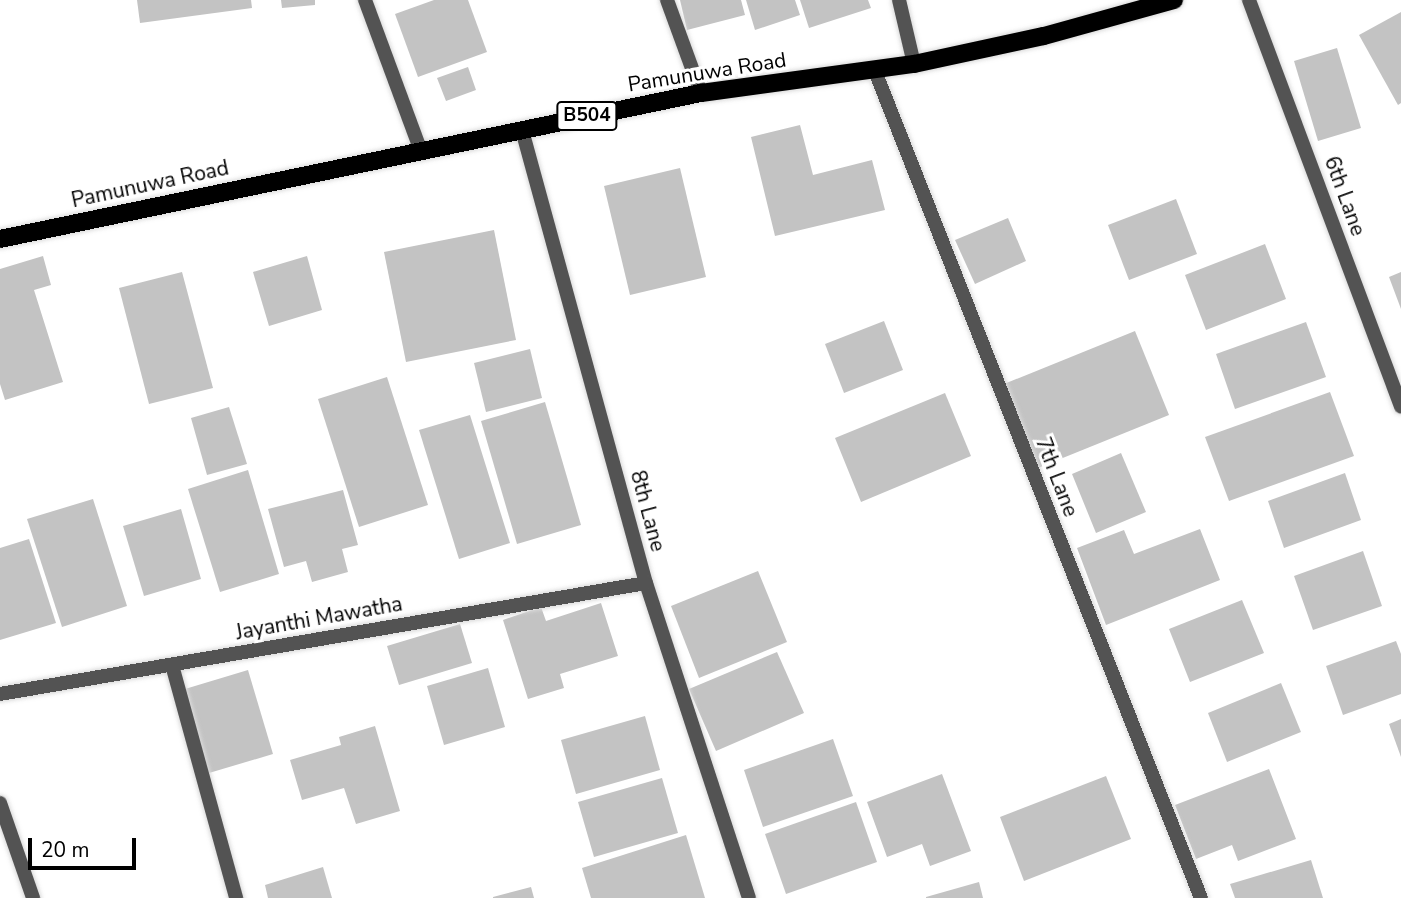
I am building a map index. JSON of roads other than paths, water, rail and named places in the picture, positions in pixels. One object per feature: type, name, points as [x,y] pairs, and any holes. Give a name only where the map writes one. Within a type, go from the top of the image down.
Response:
[{"type":"main road","name":"Pamunuwa Road","points":[[0,239],[421,149],[701,93],[914,64],[1044,36],[1174,0]]},
{"type":"street","points":[[365,0],[421,149]]},
{"type":"street","points":[[667,0],[701,93]]},
{"type":"street","points":[[899,0],[914,64]]},
{"type":"street","name":"6th Lane","points":[[1249,0],[1401,407]]},
{"type":"street","name":"7th Lane","points":[[875,71],[1201,898]]},
{"type":"street","name":"8th Lane","points":[[522,130],[646,583],[750,898]]},
{"type":"street","name":"Jayanthi Mawatha","points":[[0,694],[646,583]]},
{"type":"street","points":[[172,665],[236,898]]},
{"type":"street","points":[[0,803],[33,898]]}]
